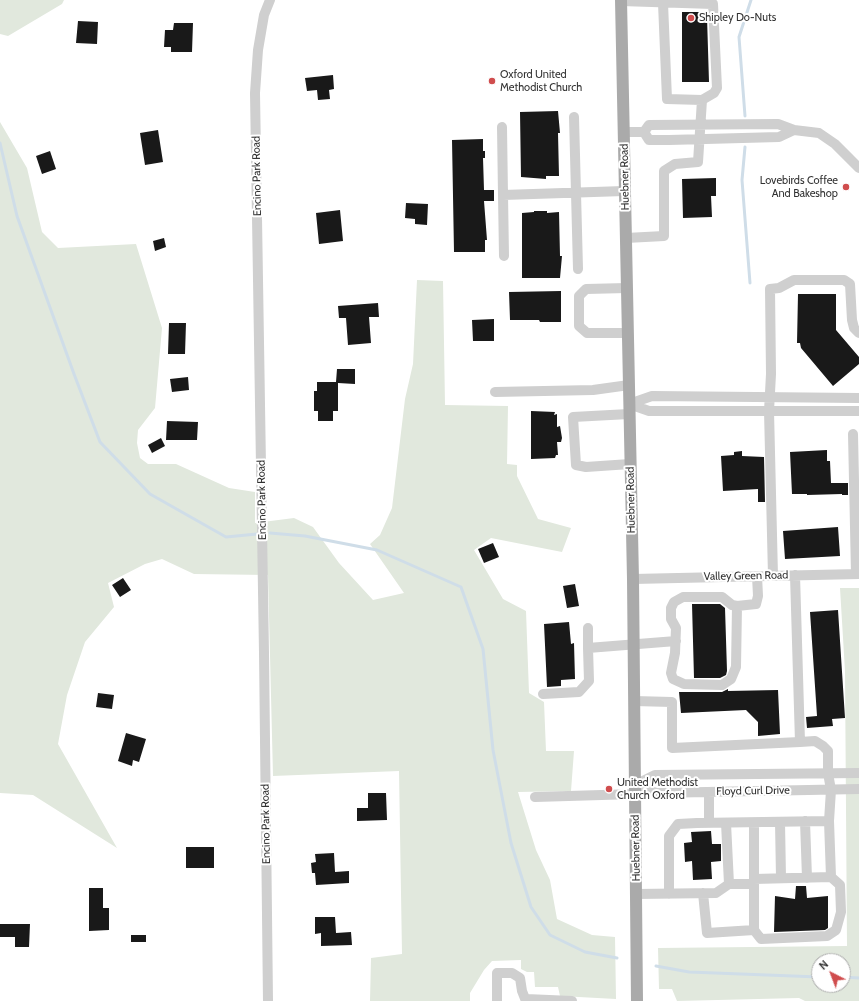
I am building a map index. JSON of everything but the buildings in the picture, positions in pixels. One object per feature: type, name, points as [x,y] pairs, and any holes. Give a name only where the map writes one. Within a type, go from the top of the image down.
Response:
[{"type":"main road","name":"Huebner Road","points":[[621,1],[633,579],[637,1001]]},
{"type":"street","name":"Encino Park Road","points":[[268,1001],[255,92],[258,50],[264,15],[270,0]]},
{"type":"street","points":[[621,1],[713,4],[717,88],[714,93],[702,100],[667,99],[663,3]]},
{"type":"street","points":[[626,238],[664,236],[664,171],[675,164],[698,162],[702,100]]},
{"type":"street","points":[[574,117],[578,269]]},
{"type":"street","points":[[644,132],[650,124],[778,124],[794,130],[819,133],[836,144],[857,163]]},
{"type":"street","points":[[502,127],[504,256]]},
{"type":"street","points":[[644,132],[649,140],[779,137],[794,130]]},
{"type":"street","points":[[624,132],[644,132]]},
{"type":"street","points":[[503,195],[624,191]]},
{"type":"street","points":[[773,576],[769,411],[770,288],[779,288],[794,280],[844,280],[850,284],[852,320],[854,328],[859,333]]},
{"type":"street","points":[[627,288],[586,289],[579,296],[578,326],[587,333],[628,333]]},
{"type":"street","points":[[495,392],[593,390],[629,385]]},
{"type":"street","points":[[629,409],[652,396],[859,398]]},
{"type":"street","points":[[630,464],[576,465],[573,417],[629,409],[649,411],[859,411]]},
{"type":"street","points":[[853,434],[858,574]]},
{"type":"street","name":"Valley Green Road","points":[[633,579],[858,574]]},
{"type":"street","points":[[795,575],[800,742]]},
{"type":"street","points":[[737,606],[736,667],[731,679],[722,685],[684,684],[673,679],[671,673],[675,653],[676,628],[671,619],[671,608],[674,602],[683,597],[722,597],[732,605],[737,606],[756,604],[758,596],[757,576]]},
{"type":"street","points":[[542,694],[579,692],[589,681],[588,628]]},
{"type":"street","points":[[588,648],[676,641]]},
{"type":"street","points":[[634,701],[672,702],[672,748],[815,741],[823,746],[828,751],[828,773],[831,790],[829,821],[831,877]]},
{"type":"street","name":"Floyd Curl Drive","points":[[635,790],[655,775],[859,773]]},
{"type":"street","name":"Floyd Curl Drive","points":[[635,790],[656,793],[859,789]]},
{"type":"street","points":[[535,797],[635,790]]},
{"type":"street","points":[[709,792],[709,823]]},
{"type":"street","points":[[805,821],[807,878]]},
{"type":"street","points":[[669,894],[669,836],[678,824],[829,821]]},
{"type":"street","points":[[636,894],[716,893],[729,884],[754,881],[781,878],[831,877],[840,885],[841,912],[836,930],[827,936],[761,939],[754,930],[754,881],[754,822]]},
{"type":"street","points":[[780,822],[781,878]]},
{"type":"street","points":[[726,823],[729,884]]},
{"type":"street","points":[[703,893],[707,933],[754,930]]},
{"type":"street","points":[[497,1001],[497,973],[512,973],[520,978],[522,991],[526,1000],[572,1001]]},
{"type":"shaded area","points":[[0,0],[64,0],[62,4],[8,36],[0,34]]},
{"type":"shaded area","points":[[0,122],[27,168],[42,232],[58,248],[136,244],[162,328],[155,408],[138,430],[137,443],[140,458],[148,464],[176,464],[229,488],[255,492],[255,523],[294,518],[313,527],[339,563],[373,600],[404,593],[370,544],[380,535],[392,508],[405,399],[413,364],[417,280],[443,281],[445,405],[508,406],[507,464],[517,465],[517,476],[538,519],[571,528],[562,552],[491,538],[474,550],[503,599],[526,611],[529,693],[544,702],[546,751],[574,751],[571,791],[518,792],[536,850],[550,880],[557,919],[592,935],[615,937],[616,999],[560,996],[558,987],[535,987],[534,972],[527,972],[521,969],[521,960],[492,961],[484,970],[470,993],[470,1001],[370,1001],[371,958],[402,954],[399,771],[273,776],[268,575],[194,574],[162,559],[145,564],[108,583],[114,607],[85,642],[67,695],[58,744],[117,848],[33,795],[0,793]]},
{"type":"shaded area","points":[[840,588],[859,588],[859,1001],[805,1001],[799,998],[677,1001],[672,989],[659,989],[658,948],[847,946],[845,671]]},
{"type":"waterway","points":[[745,116],[739,37],[751,0]]},
{"type":"waterway","points":[[0,143],[17,216],[100,442],[150,494],[226,537],[257,534]]},
{"type":"waterway","points":[[745,147],[742,180],[750,283]]},
{"type":"waterway","points":[[270,533],[305,536],[377,550],[461,587],[483,649],[493,750],[511,843],[531,907],[550,935],[585,952],[617,958]]},
{"type":"waterway","points":[[656,966],[689,972],[811,977]]},
{"type":"waterway","points":[[851,978],[859,978]]},
{"type":"place","name":"Shipley Do-Nuts","points":[[691,18]]},
{"type":"place","name":"Oxford United Methodist Church","points":[[492,81]]},
{"type":"place","name":"Lovebirds Coffee And Bakeshop","points":[[846,187]]},
{"type":"place","name":"United Methodist Church Oxford","points":[[609,789]]}]
